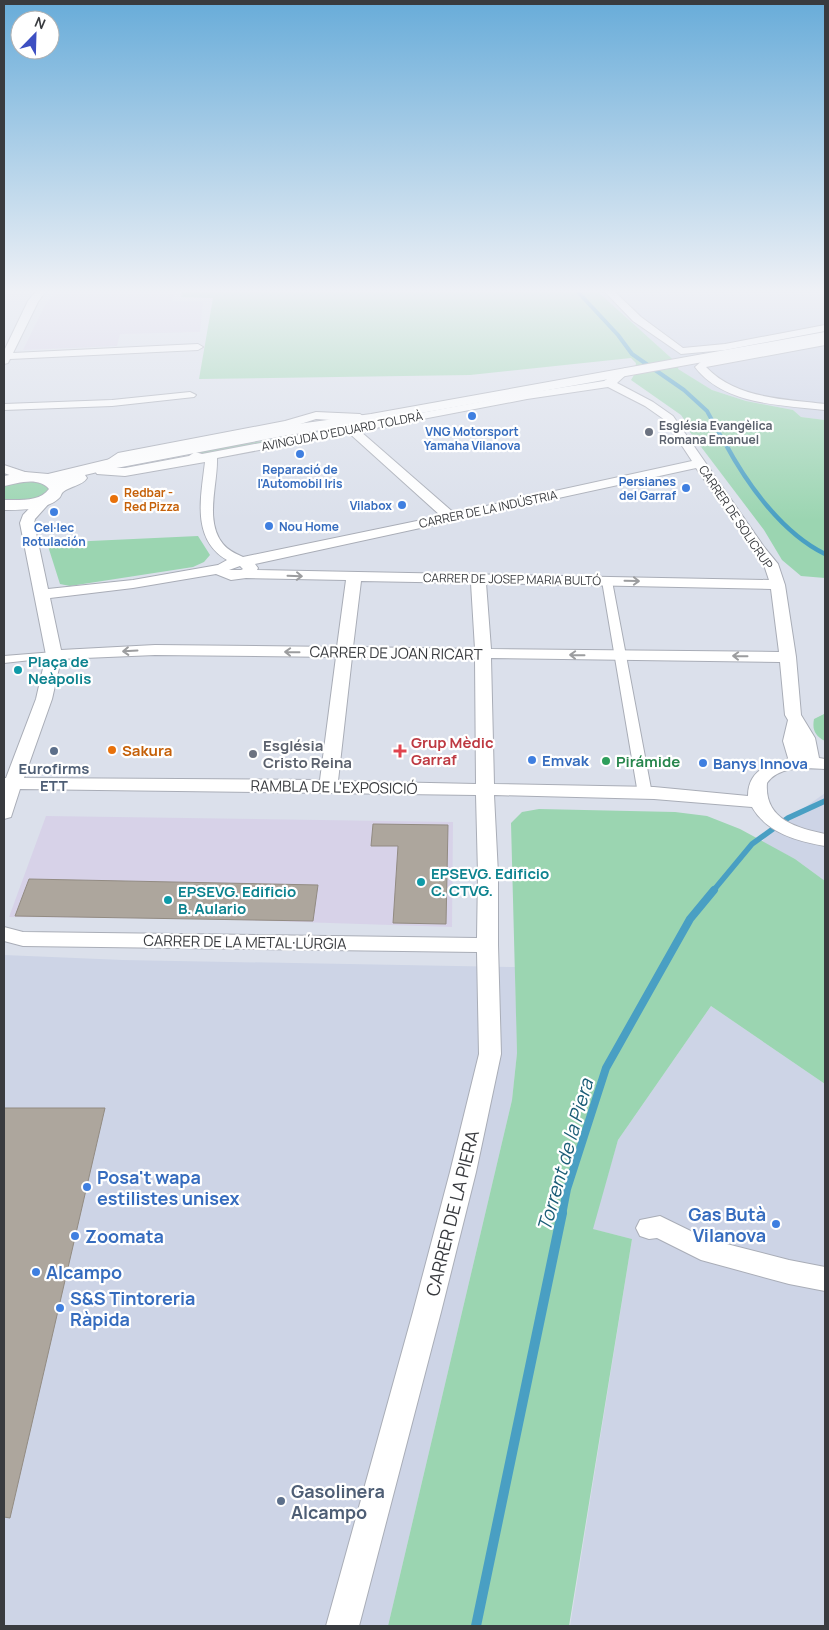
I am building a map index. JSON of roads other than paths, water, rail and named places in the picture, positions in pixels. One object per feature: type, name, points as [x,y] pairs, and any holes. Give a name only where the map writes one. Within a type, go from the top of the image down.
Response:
[{"type":"street","name":"AVINGUDA D'EDUARD TOLDRÀ","points":[[103,468],[125,472],[360,422],[637,368]]},
{"type":"street","points":[[700,368],[704,374],[721,386],[744,394],[825,407]]},
{"type":"street","name":"AVINGUDA D'EDUARD TOLDRÀ","points":[[258,437],[289,436],[360,422],[611,382],[616,376],[625,371]]},
{"type":"street","name":"CARRER DE SOLICRUP","points":[[611,382],[612,385],[649,404],[669,418],[759,550],[771,564],[778,584],[788,657],[795,722],[792,741],[797,758],[810,763]]},
{"type":"street","points":[[4,407],[112,403],[190,395]]},
{"type":"street","name":"AVINGUDA D'EDUARD TOLDRÀ","points":[[103,468],[122,456],[211,437],[288,424],[317,414],[333,420],[360,422]]},
{"type":"street","name":"AVINGUDA D'EDUARD TOLDRÀ","points":[[14,508],[50,489],[103,468],[333,420]]},
{"type":"street","points":[[320,430],[334,426],[333,420]]},
{"type":"street","points":[[360,422],[451,518]]},
{"type":"street","name":"AVINGUDA D'EDUARD TOLDRÀ","points":[[166,454],[202,457]]},
{"type":"street","points":[[202,457],[211,459],[207,523],[209,534],[220,549],[245,567]]},
{"type":"street","name":"CARRER DE LA INDÚSTRIA","points":[[245,567],[277,556],[700,463]]},
{"type":"street","points":[[4,470],[26,477],[50,489]]},
{"type":"street","points":[[4,481],[26,477]]},
{"type":"street","points":[[4,813],[8,783],[44,699],[54,655],[27,523],[14,508]]},
{"type":"street","points":[[220,549],[224,570]]},
{"type":"street","points":[[42,594],[84,591],[245,567]]},
{"type":"street","name":"CARRER DE JOSEP MARIA BULTÓ","points":[[245,567],[354,578],[607,580],[778,584]]},
{"type":"street","points":[[328,786],[354,578]]},
{"type":"street","name":"CARRER DE LA PIERA","points":[[342,1626],[429,1304],[463,1172],[490,1054],[483,653],[478,579]]},
{"type":"street","points":[[607,580],[645,794]]},
{"type":"street","name":"CARRER DE JOAN RICART","points":[[4,660],[54,655],[155,650],[788,657]]},
{"type":"street","points":[[810,763],[780,766],[768,772],[760,778],[759,800],[767,815],[788,829],[818,839]]},
{"type":"street","name":"RAMBLA DE L'EXPOSICIÓ","points":[[8,783],[328,786],[664,794],[759,800]]},
{"type":"street","name":"CARRER DE LA METAL·LÚRGIA","points":[[4,934],[23,939],[487,945]]},
{"type":"street","points":[[649,1228],[660,1227],[701,1249],[789,1272],[825,1279]]},
{"type":"waterway","points":[[652,368],[684,390],[707,411],[725,444]]},
{"type":"waterway","points":[[725,443],[744,475],[767,506],[794,534],[825,554]]},
{"type":"waterway","name":"Torrent de la Piera","points":[[713,891],[752,844],[788,818],[825,801]]},
{"type":"waterway","name":"Torrent de la Piera","points":[[562,1215],[567,1189],[606,1068],[690,919],[714,890]]},
{"type":"waterway","name":"Torrent de la Piera","points":[[476,1626],[562,1213]]},
{"type":"place","name":"VNG Motorsport Yamaha Vilanova","points":[[472,416]]},
{"type":"place","name":"Església Evangèlica Romana Emanuel","points":[[649,432]]},
{"type":"place","name":"Reparació de l'Automobil Iris","points":[[300,454]]},
{"type":"place","name":"Persianes del Garraf","points":[[686,488]]},
{"type":"place","name":"Redbar - Red Pizza","points":[[114,499]]},
{"type":"place","name":"Vilabox","points":[[402,505]]},
{"type":"place","name":"Cel·lec Rotulación","points":[[54,512]]},
{"type":"place","name":"Nou Home","points":[[269,526]]},
{"type":"place","name":"Plaça de Neàpolis","points":[[18,670]]},
{"type":"place","name":"Sakura","points":[[112,750]]},
{"type":"place","name":"Eurofirms ETT","points":[[54,751]]},
{"type":"place","name":"Grup Mèdic Garraf","points":[[400,751]]},
{"type":"place","name":"Església Cristo Reina","points":[[253,754]]},
{"type":"place","name":"Emvak","points":[[532,760]]},
{"type":"place","name":"Pirámide","points":[[606,761]]},
{"type":"place","name":"Banys Innova","points":[[703,763]]},
{"type":"place","name":"EPSEVG. Edificio C. CTVG.","points":[[421,882]]},
{"type":"place","name":"EPSEVG. Edificio B. Aulario","points":[[168,900]]},
{"type":"place","name":"Posa't wapa estilistes unisex","points":[[87,1187]]},
{"type":"place","name":"Gas Butà Vilanova","points":[[776,1224]]},
{"type":"place","name":"Zoomata","points":[[75,1236]]},
{"type":"place","name":"Alcampo","points":[[36,1272]]},
{"type":"place","name":"S&S Tintoreria Ràpida","points":[[60,1308]]},
{"type":"place","name":"Gasolinera Alcampo","points":[[281,1501]]}]
